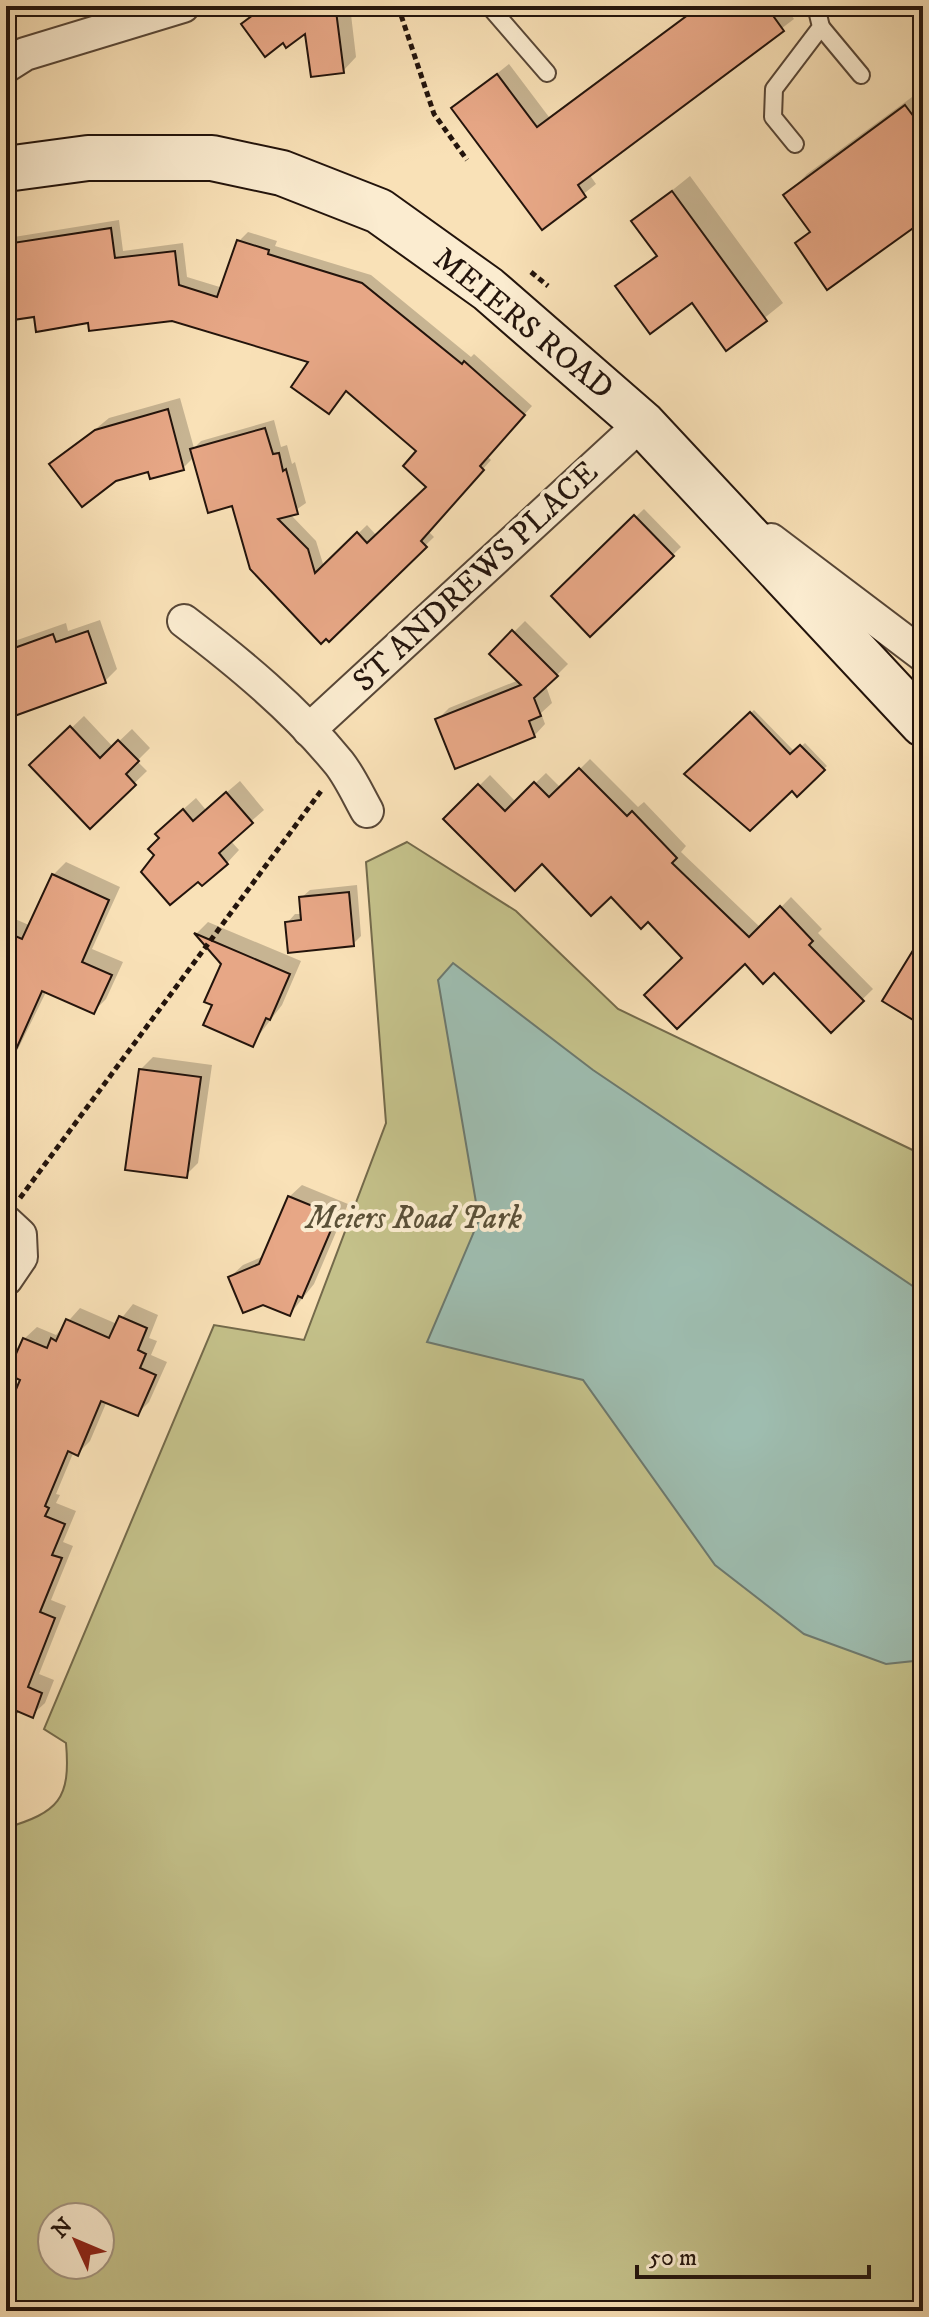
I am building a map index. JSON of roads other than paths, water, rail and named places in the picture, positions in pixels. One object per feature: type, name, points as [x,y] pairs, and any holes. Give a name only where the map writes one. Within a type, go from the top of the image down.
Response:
[{"type":"street","points":[[6,66],[25,54],[108,18],[183,6]]},
{"type":"street","name":"MEIERS ROAD","points":[[6,169],[88,158],[212,158],[282,173],[379,211],[488,289],[642,423],[923,724]]},
{"type":"street","name":"ST ANDREWS PLACE","points":[[309,730],[642,423]]},
{"type":"street","points":[[705,489],[923,655]]},
{"type":"street","points":[[184,621],[229,655],[309,730],[340,765],[367,811]]},
{"type":"street","points":[[6,1279],[21,1257],[20,1235],[10,1215]]},
{"type":"lane","points":[[489,6],[547,73]]},
{"type":"lane","points":[[816,6],[821,27],[861,75]]},
{"type":"lane","points":[[795,144],[773,117],[774,89],[821,27]]},
{"type":"park label","name":"Meiers Road Park","points":[[414,1219]]}]
